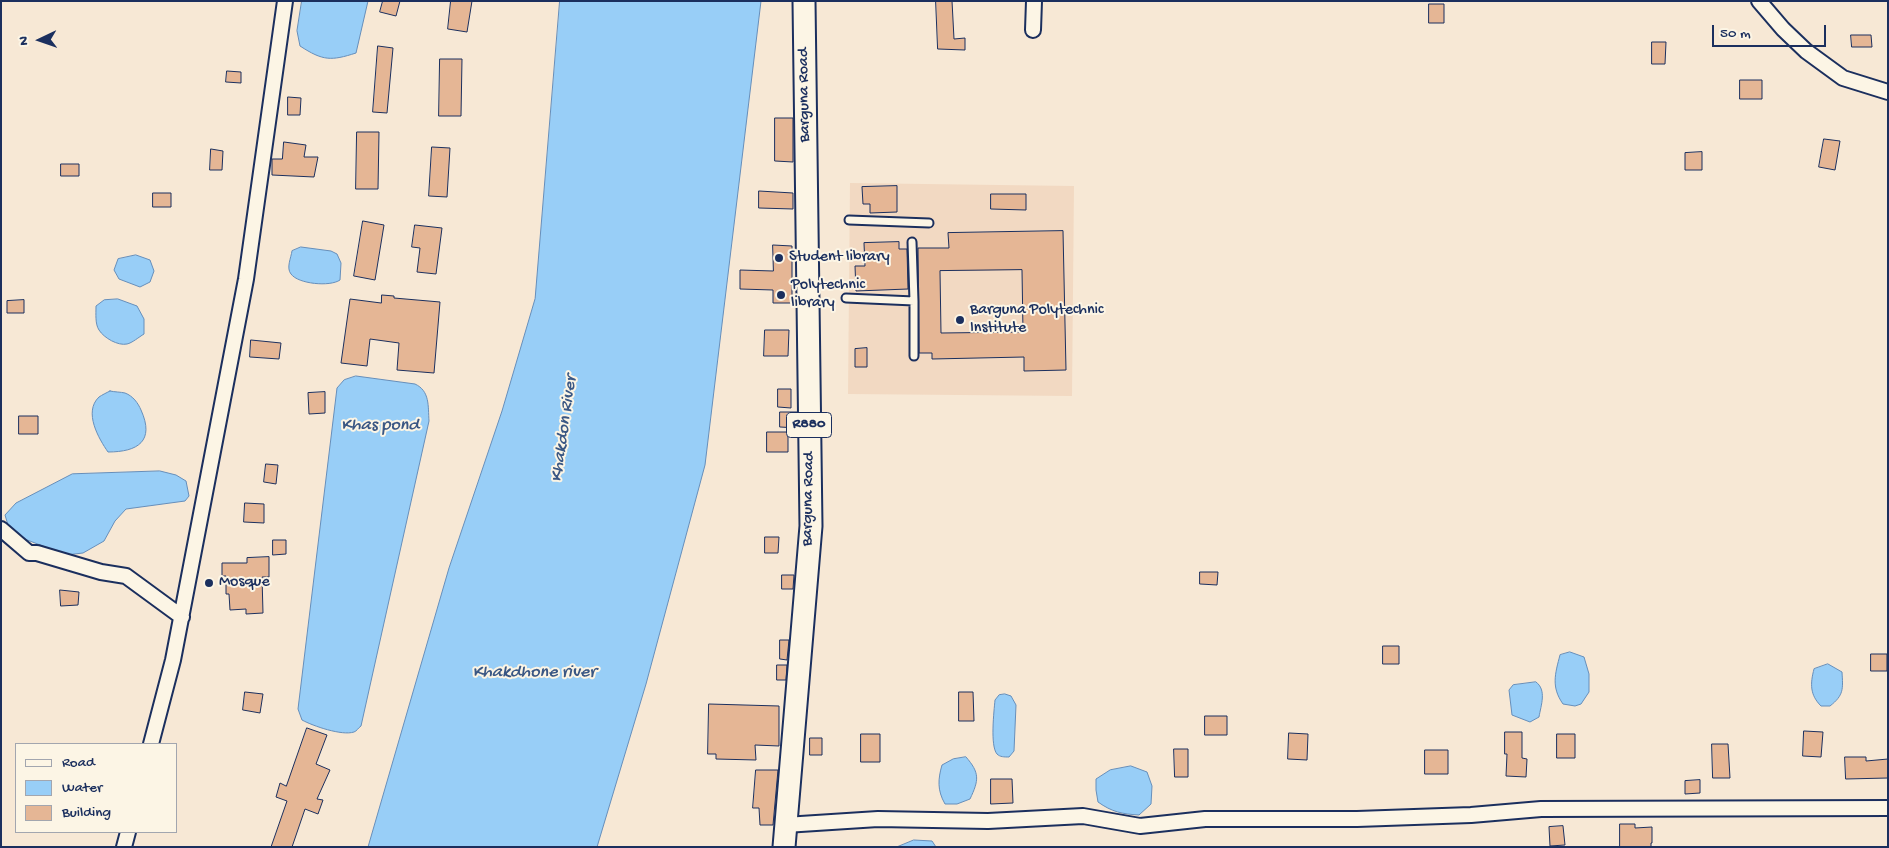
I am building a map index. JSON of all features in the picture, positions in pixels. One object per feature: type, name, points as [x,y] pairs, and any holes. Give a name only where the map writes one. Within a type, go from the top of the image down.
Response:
[{"type":"main road","name":"Barguna Road","points":[[784,847],[811,526],[804,1]]},
{"type":"street","points":[[151,743],[182,617],[246,279],[286,1]]},
{"type":"street","points":[[1033,30],[1034,1]]},
{"type":"street","points":[[1760,1],[1783,29],[1806,51],[1843,78],[1888,92]]},
{"type":"street","points":[[1,530],[29,553],[37,553],[101,572],[126,576],[182,617]]},
{"type":"street","points":[[785,825],[878,819],[988,821],[1083,816],[1140,826],[1205,819],[1357,819],[1471,815],[1541,809],[1888,808]]},
{"type":"street","points":[[124,847],[128,833]]},
{"type":"lane","points":[[849,220],[930,223]]},
{"type":"lane","points":[[912,242],[914,356]]},
{"type":"lane","points":[[846,298],[914,301]]},
{"type":"shaded area","name":"Barguna Polytechnic Institute","points":[[850,183],[1074,186],[1072,396],[848,394]]},
{"type":"water","points":[[302,1],[368,1],[356,53],[327,58],[315,55],[300,46],[297,31]]},
{"type":"water","name":"Khakdhone river","points":[[560,1],[761,1],[705,465],[646,684],[597,847],[368,847],[449,568],[502,411],[535,299]]},
{"type":"water","points":[[301,247],[331,251],[337,254],[341,263],[340,280],[322,284],[300,280],[291,274],[289,263],[292,251]]},
{"type":"water","points":[[136,255],[150,260],[154,271],[150,282],[140,287],[119,279],[114,270],[118,259]]},
{"type":"water","points":[[118,299],[137,306],[144,319],[144,334],[127,344],[116,343],[108,338],[101,333],[97,325],[96,306],[104,300]]},
{"type":"water","name":"Khas pond","points":[[356,376],[415,384],[420,387],[426,395],[429,421],[361,726],[355,732],[342,733],[302,720],[298,709],[337,388],[344,380]]},
{"type":"water","points":[[110,391],[125,393],[133,398],[140,407],[145,421],[145,437],[141,443],[128,450],[108,452],[94,425],[92,410],[94,403],[99,397]]},
{"type":"water","points":[[160,471],[176,475],[186,481],[189,496],[185,501],[126,509],[115,521],[104,541],[83,553],[66,555],[17,536],[8,525],[5,515],[16,503],[72,474]]},
{"type":"water","points":[[1570,652],[1584,657],[1589,674],[1589,692],[1581,704],[1575,706],[1563,704],[1555,686],[1560,655]]},
{"type":"water","points":[[1828,664],[1842,672],[1842,691],[1830,706],[1821,706],[1813,693],[1813,674],[1814,669]]},
{"type":"water","points":[[1536,682],[1542,693],[1539,717],[1530,722],[1512,715],[1509,690],[1513,685]]},
{"type":"water","points":[[999,695],[1011,696],[1016,705],[1014,751],[1009,757],[997,754],[993,736],[995,700]]},
{"type":"water","points":[[966,757],[974,768],[977,777],[970,799],[957,804],[945,804],[939,784],[942,765],[953,759]]},
{"type":"water","points":[[1131,766],[1147,772],[1152,786],[1151,804],[1139,815],[1117,812],[1108,808],[1098,802],[1096,790],[1096,779],[1110,770]]},
{"type":"water","points":[[914,840],[932,841],[936,847],[897,847]]},
{"type":"building","points":[[383,1],[400,1],[396,16],[380,12]]},
{"type":"building","points":[[451,1],[472,1],[467,32],[448,29]]},
{"type":"building","points":[[936,1],[952,1],[954,39],[965,38],[965,50],[938,49]]},
{"type":"building","points":[[1429,4],[1444,4],[1444,23],[1429,23]]},
{"type":"building","points":[[1851,35],[1871,35],[1872,47],[1852,47]]},
{"type":"building","points":[[1652,42],[1666,42],[1665,64],[1652,64]]},
{"type":"building","points":[[378,46],[393,48],[387,113],[373,112]]},
{"type":"building","points":[[440,59],[462,59],[461,116],[439,116]]},
{"type":"building","points":[[227,71],[241,72],[241,83],[226,82]]},
{"type":"building","points":[[1740,80],[1762,80],[1762,99],[1740,99]]},
{"type":"building","points":[[288,97],[301,98],[300,115],[288,115]]},
{"type":"building","points":[[775,118],[793,118],[793,162],[775,161]]},
{"type":"building","points":[[357,132],[379,132],[378,189],[356,189]]},
{"type":"building","points":[[1824,139],[1840,141],[1835,170],[1819,167]]},
{"type":"building","points":[[284,142],[306,145],[304,157],[318,157],[314,177],[272,175],[272,159],[282,159]]},
{"type":"building","points":[[432,147],[450,148],[447,197],[429,196]]},
{"type":"building","points":[[211,149],[223,151],[222,170],[210,170]]},
{"type":"building","points":[[1702,152],[1702,170],[1685,170],[1685,153]]},
{"type":"building","points":[[61,164],[79,164],[79,176],[61,176]]},
{"type":"building","points":[[897,186],[897,212],[870,213],[870,204],[863,204],[862,187]]},
{"type":"building","points":[[759,191],[793,193],[793,209],[759,208]]},
{"type":"building","points":[[153,193],[171,193],[171,207],[153,207]]},
{"type":"building","points":[[991,194],[1026,194],[1026,210],[991,209]]},
{"type":"building","points":[[363,221],[384,225],[375,280],[354,276]]},
{"type":"building","points":[[415,225],[442,228],[436,274],[417,272],[420,248],[412,247]]},
{"type":"building","points":[[1063,231],[1066,370],[1024,371],[1024,357],[932,359],[932,353],[919,353],[918,248],[949,248],[948,233]],"holes":[[[1022,270],[1023,332],[941,333],[940,271]]]},
{"type":"building","points":[[899,242],[899,249],[907,249],[908,289],[856,291],[855,266],[865,266],[864,243]]},
{"type":"building","points":[[773,245],[792,246],[792,303],[773,303],[773,290],[740,289],[740,270],[773,271]]},
{"type":"building","points":[[382,295],[394,296],[394,298],[440,302],[434,373],[397,370],[399,343],[370,339],[367,366],[341,363],[350,299],[381,303]]},
{"type":"building","points":[[24,300],[24,313],[7,313],[7,301]]},
{"type":"building","points":[[765,330],[789,330],[788,356],[764,356]]},
{"type":"building","points":[[251,340],[281,343],[279,359],[250,357]]},
{"type":"building","points":[[867,348],[867,367],[855,367],[855,349]]},
{"type":"building","points":[[778,389],[791,389],[791,408],[778,407]]},
{"type":"building","points":[[325,392],[325,413],[309,414],[308,393]]},
{"type":"building","points":[[780,412],[797,412],[797,428],[780,427]]},
{"type":"building","points":[[19,416],[38,416],[38,434],[19,434]]},
{"type":"building","points":[[767,432],[788,432],[788,452],[767,452]]},
{"type":"building","points":[[266,464],[278,465],[276,484],[264,482]]},
{"type":"building","points":[[245,503],[264,504],[264,523],[244,522]]},
{"type":"building","points":[[765,537],[779,537],[778,553],[765,553]]},
{"type":"building","points":[[273,540],[286,540],[286,554],[273,555]]},
{"type":"building","points":[[269,557],[269,577],[262,577],[263,613],[246,614],[246,609],[230,610],[229,594],[226,594],[226,576],[222,576],[222,563],[247,563],[247,558]]},
{"type":"building","points":[[1200,572],[1218,572],[1217,585],[1200,584]]},
{"type":"building","points":[[782,575],[794,575],[793,589],[782,589]]},
{"type":"building","points":[[60,590],[79,592],[78,605],[61,606]]},
{"type":"building","points":[[780,640],[789,640],[787,660],[780,659]]},
{"type":"building","points":[[1383,646],[1399,646],[1399,664],[1383,664]]},
{"type":"building","points":[[1871,654],[1887,654],[1887,671],[1871,671]]},
{"type":"building","points":[[777,665],[787,665],[786,680],[777,680]]},
{"type":"building","points":[[245,692],[263,694],[260,713],[243,710]]},
{"type":"building","points":[[959,692],[973,692],[974,721],[959,721]]},
{"type":"building","points":[[709,704],[779,706],[779,746],[755,745],[756,760],[716,759],[716,754],[708,754]]},
{"type":"building","points":[[1205,716],[1227,716],[1227,735],[1205,735]]},
{"type":"building","points":[[307,728],[327,735],[316,764],[330,770],[317,799],[323,800],[318,814],[305,809],[292,847],[271,847],[287,801],[276,797],[280,783],[286,786]]},
{"type":"building","points":[[1804,731],[1823,732],[1821,757],[1803,756]]},
{"type":"building","points":[[1505,732],[1522,732],[1522,758],[1527,759],[1526,777],[1506,776]]},
{"type":"building","points":[[1289,733],[1308,734],[1307,760],[1288,759]]},
{"type":"building","points":[[861,734],[880,734],[880,762],[861,762]]},
{"type":"building","points":[[1557,734],[1575,734],[1575,758],[1557,758]]},
{"type":"building","points":[[810,738],[822,738],[822,755],[810,755]]},
{"type":"building","points":[[1712,744],[1728,744],[1730,778],[1713,778]]},
{"type":"building","points":[[1174,749],[1188,749],[1188,777],[1175,777]]},
{"type":"building","points":[[1425,750],[1448,750],[1448,774],[1425,774]]},
{"type":"building","points":[[1845,757],[1866,757],[1866,761],[1888,759],[1888,778],[1846,779]]},
{"type":"building","points":[[756,770],[778,770],[773,825],[760,825],[759,808],[753,808]]},
{"type":"building","points":[[991,779],[1012,779],[1013,803],[991,804]]},
{"type":"building","points":[[1700,780],[1700,793],[1685,794],[1685,781]]},
{"type":"building","points":[[1620,824],[1635,824],[1635,828],[1652,827],[1651,847],[1620,847]]},
{"type":"building","points":[[1563,826],[1565,845],[1550,846],[1549,827]]},
{"type":"place","name":"Student library","points":[[779,258]]},
{"type":"place","name":"Polytechnic library","points":[[781,295]]},
{"type":"place","name":"Barguna Polytechnic Institute","points":[[960,320]]},
{"type":"place","name":"Mosque","points":[[209,583]]},
{"type":"water label","name":"Khakdon River","points":[[565,429]]}]
